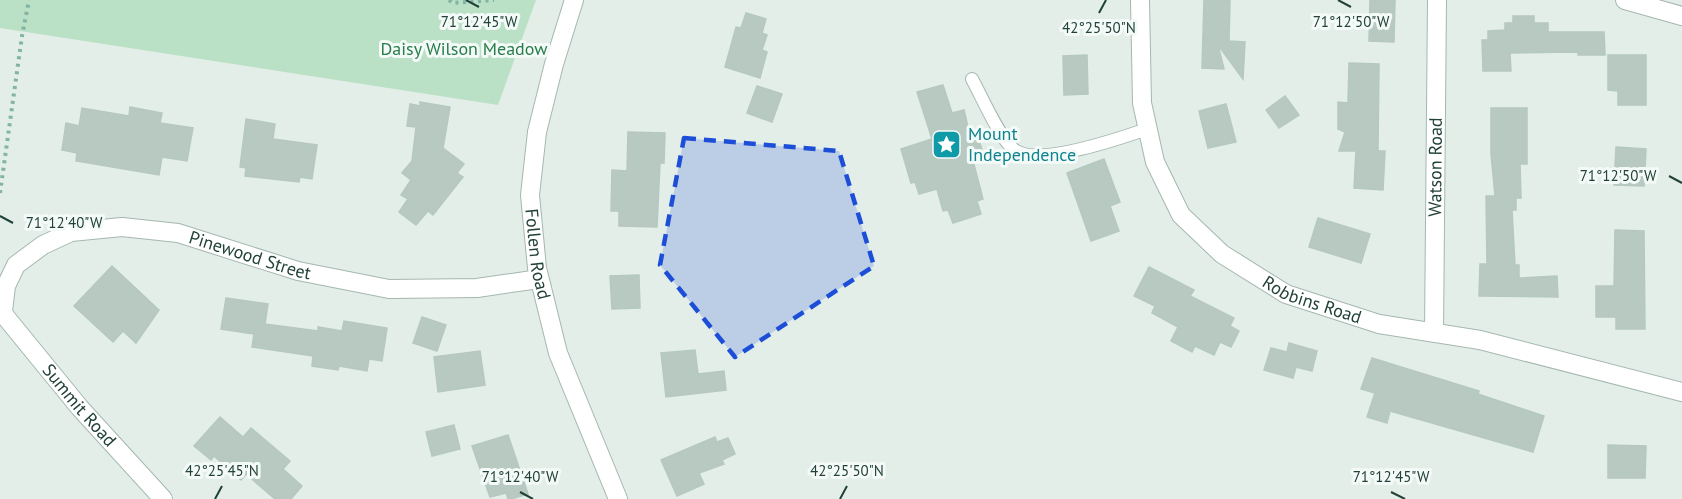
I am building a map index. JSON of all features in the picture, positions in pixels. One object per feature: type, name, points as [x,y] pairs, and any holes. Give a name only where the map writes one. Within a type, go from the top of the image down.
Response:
[{"type":"street","name":"Follen Road","points":[[574,0],[554,64],[537,132],[530,195],[539,279],[558,353],[618,499]]},
{"type":"street","name":"Robbins Road","points":[[1140,0],[1142,103],[1155,162],[1181,214],[1222,254],[1286,294],[1379,324],[1480,340],[1682,392]]},
{"type":"street","name":"Watson Road","points":[[1434,333],[1437,0]]},
{"type":"street","points":[[1625,0],[1682,16]]},
{"type":"street","name":"Pinewood Street","points":[[1,311],[6,286],[16,265],[43,245],[71,232],[122,227],[178,233],[298,271],[388,289],[477,288],[539,279]]},
{"type":"street","name":"Summit Road","points":[[1,311],[80,408],[164,499]]},
{"type":"lane","points":[[972,79],[1005,139],[1015,150],[1025,154],[1075,150],[1147,129]]},
{"type":"path","points":[[0,193],[29,0]]},
{"type":"path","points":[[449,0],[453,3],[494,0]]},
{"type":"highlighted area","points":[[684,138],[839,151],[874,266],[735,357],[660,265]]},
{"type":"green space","name":"Daisy Wilson Meadow","points":[[0,0],[536,0],[498,105],[0,28]]},
{"type":"building","points":[[1204,0],[1230,0],[1229,41],[1245,42],[1243,79],[1218,45],[1224,69],[1202,68]]},
{"type":"building","points":[[1370,0],[1395,0],[1394,42],[1369,41]]},
{"type":"building","points":[[746,13],[766,19],[762,33],[767,35],[762,50],[767,52],[760,78],[725,67],[736,27],[741,28]]},
{"type":"building","points":[[1513,16],[1534,16],[1534,23],[1548,23],[1548,32],[1604,32],[1605,55],[1578,55],[1578,52],[1510,53],[1511,71],[1483,71],[1482,40],[1488,40],[1488,31],[1505,30],[1505,23],[1513,23]]},
{"type":"building","points":[[1087,55],[1088,94],[1064,95],[1063,56]]},
{"type":"building","points":[[1608,55],[1646,55],[1646,105],[1618,105],[1618,91],[1608,90]]},
{"type":"building","points":[[1349,63],[1379,64],[1378,151],[1385,151],[1383,190],[1354,188],[1356,151],[1339,151],[1345,132],[1338,129],[1338,102],[1348,103]]},
{"type":"building","points":[[943,85],[952,113],[964,110],[969,131],[976,130],[982,150],[971,153],[983,199],[977,201],[981,214],[953,223],[948,210],[943,211],[937,189],[919,194],[915,182],[911,183],[901,149],[932,139],[917,92]]},
{"type":"building","points":[[757,86],[782,94],[772,122],[747,113]]},
{"type":"building","points":[[1285,96],[1299,115],[1279,128],[1266,110]]},
{"type":"building","points":[[420,102],[450,107],[443,148],[464,164],[457,173],[463,177],[433,215],[428,211],[416,225],[399,212],[408,199],[401,195],[411,180],[402,173],[412,161],[416,127],[407,126],[410,104],[420,106]]},
{"type":"building","points":[[1226,104],[1236,142],[1208,148],[1199,111]]},
{"type":"building","points":[[130,107],[162,113],[160,123],[193,128],[187,161],[162,157],[159,175],[76,161],[77,153],[62,150],[66,123],[79,126],[82,108],[129,116]]},
{"type":"building","points":[[1491,108],[1527,108],[1527,164],[1520,164],[1521,198],[1516,198],[1516,210],[1512,210],[1515,265],[1519,265],[1519,278],[1557,276],[1558,297],[1479,296],[1480,264],[1487,264],[1486,196],[1495,196],[1491,154]]},
{"type":"building","points":[[246,119],[275,124],[273,139],[317,145],[312,179],[300,177],[299,182],[245,176],[246,168],[240,167]]},
{"type":"building","points":[[628,132],[665,133],[664,163],[660,163],[657,227],[619,226],[619,211],[611,211],[612,170],[627,171]]},
{"type":"building","points":[[1616,147],[1646,149],[1644,186],[1614,185]]},
{"type":"building","points":[[1104,159],[1120,202],[1110,206],[1119,231],[1091,241],[1067,173]]},
{"type":"building","points":[[1318,218],[1370,234],[1361,263],[1309,247]]},
{"type":"building","points":[[1615,230],[1644,231],[1645,329],[1616,329],[1616,317],[1596,317],[1596,286],[1614,286]]},
{"type":"building","points":[[112,266],[159,310],[136,343],[123,331],[113,342],[74,306]]},
{"type":"building","points":[[1149,267],[1194,290],[1190,296],[1234,318],[1230,326],[1239,331],[1231,347],[1220,342],[1214,355],[1195,346],[1192,352],[1171,341],[1178,327],[1152,313],[1155,306],[1134,296]]},
{"type":"building","points":[[639,275],[640,308],[612,309],[610,276]]},
{"type":"building","points":[[226,298],[268,304],[265,324],[318,331],[318,327],[342,331],[344,321],[387,328],[382,361],[369,359],[367,371],[339,366],[338,370],[312,366],[313,356],[252,347],[254,334],[221,329]]},
{"type":"building","points":[[422,317],[446,325],[437,351],[413,343]]},
{"type":"building","points":[[1289,343],[1317,351],[1312,371],[1296,367],[1293,378],[1264,370],[1271,348],[1287,352]]},
{"type":"building","points":[[695,350],[698,374],[724,371],[726,390],[666,397],[661,353]]},
{"type":"building","points":[[480,351],[485,385],[438,392],[434,357]]},
{"type":"building","points":[[1372,358],[1479,391],[1478,394],[1544,416],[1533,452],[1390,411],[1387,423],[1367,417],[1375,393],[1361,389]]},
{"type":"building","points":[[220,417],[243,437],[251,428],[290,461],[283,469],[302,486],[291,499],[275,499],[246,474],[241,480],[214,456],[211,460],[194,446]]},
{"type":"building","points":[[454,425],[460,449],[432,456],[426,432]]},
{"type":"building","points":[[508,435],[528,494],[511,499],[508,499],[506,493],[490,497],[472,446]]},
{"type":"building","points":[[715,437],[717,442],[728,438],[735,454],[722,460],[724,464],[699,473],[704,484],[677,496],[661,460]]},
{"type":"building","points":[[1608,445],[1646,446],[1645,478],[1608,478]]},
{"type":"place","name":"Mount Independence","points":[[947,144]]}]
